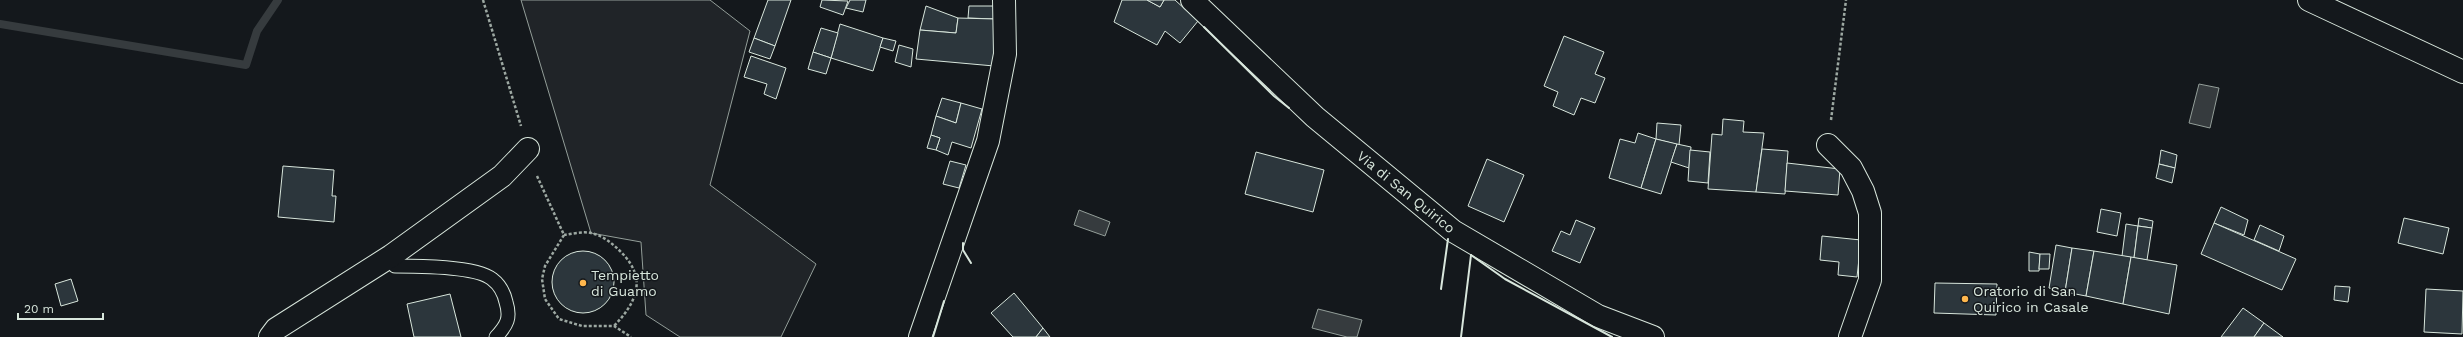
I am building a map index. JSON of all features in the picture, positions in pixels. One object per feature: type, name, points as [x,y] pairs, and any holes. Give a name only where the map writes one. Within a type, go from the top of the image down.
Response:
[{"type":"street","points":[[920,337],[988,141],[1005,54],[1004,0]]},
{"type":"street","name":"Via di San Quirico","points":[[1192,0],[1314,117],[1453,231],[1598,316],[1653,337]]},
{"type":"street","points":[[2309,0],[2463,72]]},
{"type":"street","points":[[1828,145],[1851,168],[1863,191],[1870,213],[1870,280],[1850,337]]},
{"type":"street","points":[[270,337],[276,329],[391,256],[502,176],[528,149]]},
{"type":"lane","points":[[391,256],[395,266],[465,270],[492,278],[503,291],[510,314],[507,325],[496,337]]},
{"type":"path","points":[[483,0],[534,171],[564,235]]},
{"type":"path","points":[[1828,145],[1846,0]]},
{"type":"path","points":[[564,235],[591,233],[611,242],[633,264],[638,286],[630,306],[614,326]]},
{"type":"path","points":[[564,235],[545,266],[542,280],[545,299],[559,319],[582,326],[614,326],[632,337]]},
{"type":"shaded area","points":[[521,0],[710,0],[750,31],[710,185],[816,264],[781,337],[680,337],[646,315],[641,242],[591,233]]},
{"type":"shaded area","points":[[2199,84],[2219,88],[2210,128],[2189,123]]},
{"type":"shaded area","points":[[1079,210],[1110,222],[1105,236],[1074,225]]},
{"type":"shaded area","points":[[1318,309],[1362,320],[1357,337],[1347,337],[1312,328]]},
{"type":"building","points":[[768,0],[791,0],[775,46],[754,38]]},
{"type":"building","points":[[822,0],[848,1],[843,15],[820,7]]},
{"type":"building","points":[[850,0],[866,0],[863,12],[846,8]]},
{"type":"building","points":[[1122,0],[1147,0],[1160,7],[1164,0],[1175,0],[1198,21],[1180,43],[1165,31],[1157,45],[1114,22]]},
{"type":"building","points":[[1147,0],[1164,0],[1160,7]]},
{"type":"building","points":[[926,6],[958,18],[956,33],[920,30]]},
{"type":"building","points":[[969,6],[995,6],[995,19],[968,18]]},
{"type":"building","points":[[958,18],[995,19],[994,66],[916,59],[920,30],[956,33]]},
{"type":"building","points":[[840,24],[883,38],[873,71],[831,58]]},
{"type":"building","points":[[821,28],[838,33],[831,58],[813,52]]},
{"type":"building","points":[[1564,36],[1604,52],[1595,74],[1605,78],[1595,103],[1581,98],[1574,115],[1553,106],[1558,92],[1544,86]]},
{"type":"building","points":[[754,38],[775,46],[770,59],[749,52]]},
{"type":"building","points":[[883,38],[896,41],[893,51],[880,47]]},
{"type":"building","points":[[899,45],[913,49],[911,67],[895,62]]},
{"type":"building","points":[[813,52],[831,58],[826,74],[808,69]]},
{"type":"building","points":[[751,56],[786,68],[776,99],[764,94],[767,84],[744,77]]},
{"type":"building","points":[[942,98],[961,103],[956,123],[936,116]]},
{"type":"building","points":[[961,103],[982,109],[971,148],[952,142],[948,155],[936,150],[940,138],[931,135],[936,116],[956,123]]},
{"type":"building","points":[[1723,119],[1744,121],[1743,132],[1764,133],[1756,192],[1708,189],[1712,134],[1722,135]]},
{"type":"building","points":[[1657,123],[1681,125],[1679,145],[1656,139]]},
{"type":"building","points":[[1638,133],[1656,139],[1641,188],[1609,178],[1620,139],[1635,143]]},
{"type":"building","points":[[931,135],[940,138],[936,150],[927,148]]},
{"type":"building","points":[[1656,139],[1677,144],[1661,194],[1641,188]]},
{"type":"building","points":[[1677,144],[1691,147],[1689,168],[1671,162]]},
{"type":"building","points":[[1762,149],[1788,151],[1785,194],[1756,192]]},
{"type":"building","points":[[1690,150],[1710,152],[1708,183],[1688,181]]},
{"type":"building","points":[[2161,150],[2177,155],[2175,168],[2159,164]]},
{"type":"building","points":[[1256,152],[1324,170],[1313,212],[1245,194]]},
{"type":"building","points":[[1487,159],[1524,175],[1504,222],[1468,206]]},
{"type":"building","points":[[950,161],[966,165],[959,188],[943,184]]},
{"type":"building","points":[[1787,163],[1840,169],[1838,195],[1785,191]]},
{"type":"building","points":[[2159,164],[2175,168],[2172,183],[2156,178]]},
{"type":"building","points":[[283,166],[334,170],[332,196],[336,196],[334,222],[278,217]]},
{"type":"building","points":[[2221,207],[2248,220],[2244,235],[2214,223]]},
{"type":"building","points":[[2101,209],[2121,213],[2117,236],[2097,232]]},
{"type":"building","points":[[2139,218],[2153,221],[2152,228],[2138,226]]},
{"type":"building","points":[[2404,218],[2449,228],[2443,254],[2398,243]]},
{"type":"building","points":[[1576,220],[1595,228],[1580,263],[1552,251],[1561,231],[1570,235]]},
{"type":"building","points":[[2214,223],[2296,259],[2282,290],[2201,254]]},
{"type":"building","points":[[2126,224],[2138,226],[2134,258],[2122,256]]},
{"type":"building","points":[[2260,225],[2284,236],[2279,251],[2254,240]]},
{"type":"building","points":[[2138,226],[2152,228],[2147,260],[2134,258]]},
{"type":"building","points":[[1822,236],[1861,240],[1857,277],[1838,275],[1839,262],[1820,260]]},
{"type":"building","points":[[2056,245],[2072,248],[2065,292],[2049,288]]},
{"type":"building","points":[[2072,248],[2094,251],[2086,296],[2065,292]]},
{"type":"building","name":"Tempietto di Guamo","points":[[577,251],[589,251],[605,260],[612,270],[614,282],[612,294],[605,304],[589,313],[577,313],[566,308],[557,299],[552,288],[552,276],[557,265],[566,256]]},
{"type":"building","points":[[2094,251],[2131,257],[2123,304],[2086,296]]},
{"type":"building","points":[[2029,252],[2040,254],[2039,271],[2029,271]]},
{"type":"building","points":[[2040,254],[2050,254],[2049,269],[2039,269]]},
{"type":"building","points":[[2131,257],[2177,265],[2169,314],[2123,304]]},
{"type":"building","points":[[71,279],[78,301],[61,306],[55,284]]},
{"type":"building","name":"Oratorio di San Quirico in Casale","points":[[1935,283],[1997,284],[1996,315],[1934,313]]},
{"type":"building","points":[[2335,286],[2350,287],[2348,302],[2334,300]]},
{"type":"building","points":[[2426,289],[2463,291],[2462,334],[2424,332]]},
{"type":"building","points":[[1014,293],[1043,328],[1036,337],[1013,337],[991,313]]},
{"type":"building","points":[[450,294],[461,337],[414,337],[407,304]]},
{"type":"building","points":[[2243,308],[2264,323],[2254,337],[2221,337]]},
{"type":"building","points":[[2264,323],[2283,337],[2254,337]]},
{"type":"building","points":[[1043,328],[1050,337],[1036,337]]},
{"type":"waterway","points":[[0,24],[246,65],[257,31],[278,0]]},
{"type":"wall","points":[[1204,27],[1274,96],[1289,108]]},
{"type":"wall","points":[[1441,289],[1448,239]]},
{"type":"wall","points":[[963,243],[963,250],[971,263]]},
{"type":"wall","points":[[1471,255],[1505,279],[1612,337]]},
{"type":"wall","points":[[1461,337],[1471,255]]},
{"type":"wall","points":[[933,337],[944,301]]},
{"type":"place","name":"Tempietto di Guamo","points":[[583,283]]},
{"type":"place","name":"Oratorio di San Quirico in Casale","points":[[1965,299]]}]
